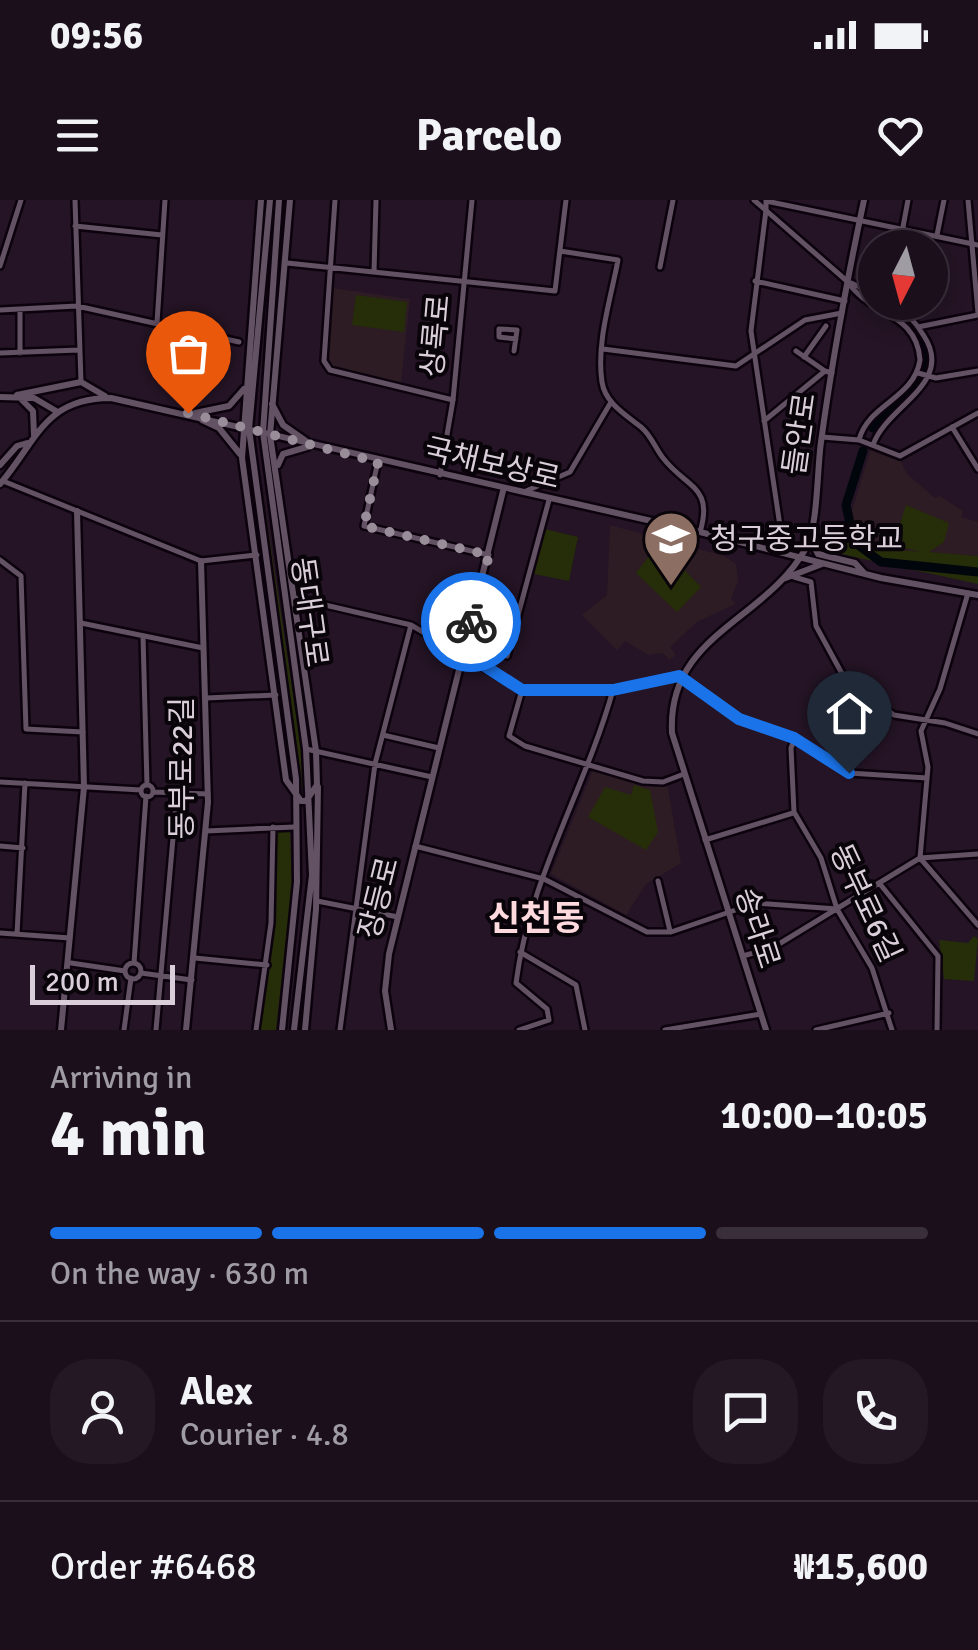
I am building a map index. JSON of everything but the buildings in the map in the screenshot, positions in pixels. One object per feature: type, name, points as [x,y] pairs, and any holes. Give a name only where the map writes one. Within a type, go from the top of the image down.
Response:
[{"type":"main road","name":"동대구로","points":[[261,200],[246,428],[285,684],[295,797],[298,882],[282,1030]]},
{"type":"main road","name":"동대구로","points":[[248,390],[270,200]]},
{"type":"main road","name":"동대구로","points":[[279,200],[267,466],[306,749],[312,875],[294,1030]]},
{"type":"main road","points":[[290,200],[287,262],[268,396],[283,426],[316,446]]},
{"type":"main road","name":"들안로","points":[[798,558],[807,546],[810,531],[828,372],[864,200]]},
{"type":"main road","points":[[0,397],[81,382],[108,398]]},
{"type":"main road","points":[[188,413],[229,406],[248,390],[256,403],[268,396]]},
{"type":"main road","points":[[2,461],[28,443],[56,412],[34,398],[17,395]]},
{"type":"main road","points":[[17,395],[34,410],[34,436]]},
{"type":"main road","name":"국채보상로","points":[[56,412],[80,400],[108,398],[188,413],[503,491],[700,532],[866,574],[975,594]]},
{"type":"main road","points":[[188,413],[219,428],[242,458]]},
{"type":"main road","points":[[246,428],[242,458],[286,780],[295,797],[306,801],[318,776]]},
{"type":"main road","points":[[266,434],[277,471],[318,776],[316,901],[305,1030]]},
{"type":"main road","points":[[1,482],[26,452],[28,443]]},
{"type":"main road","points":[[277,471],[283,454],[295,447],[316,446]]},
{"type":"main road","points":[[252,467],[259,462],[267,466]]},
{"type":"main road","name":"장등로","points":[[391,1030],[385,974],[503,491]]},
{"type":"main road","points":[[62,1030],[84,787],[77,511]]},
{"type":"main road","points":[[810,531],[818,554],[855,563],[866,574]]},
{"type":"main road","points":[[679,676],[696,654],[782,579],[798,558]]},
{"type":"main road","name":"동부로22길","points":[[186,1030],[208,794],[200,561]]},
{"type":"main road","points":[[782,579],[822,564]]},
{"type":"main road","name":"송라로","points":[[679,676],[671,708],[672,733],[766,1030]]},
{"type":"street","points":[[0,266],[21,200]]},
{"type":"street","points":[[75,200],[81,382]]},
{"type":"street","points":[[157,323],[165,200]]},
{"type":"street","points":[[335,200],[324,360],[330,370],[453,400]]},
{"type":"street","points":[[374,272],[376,200]]},
{"type":"street","name":"상록로","points":[[440,475],[453,400],[472,200]]},
{"type":"street","points":[[287,262],[555,291],[566,200]]},
{"type":"street","points":[[660,266],[673,200]]},
{"type":"street","points":[[754,200],[858,294]]},
{"type":"street","points":[[903,227],[908,200]]},
{"type":"street","points":[[937,230],[944,200]]},
{"type":"street","points":[[918,327],[978,314],[968,200]]},
{"type":"street","points":[[784,553],[753,356],[754,280],[766,201],[915,230]]},
{"type":"street","points":[[75,226],[162,235]]},
{"type":"street","points":[[948,238],[978,245]]},
{"type":"street","points":[[560,251],[618,260],[603,349],[602,384],[612,402],[645,429],[664,460],[700,492],[706,513],[700,532]]},
{"type":"street","points":[[754,280],[845,300]]},
{"type":"street","points":[[848,282],[858,286]]},
{"type":"street","points":[[0,310],[78,306],[238,342]]},
{"type":"street","points":[[20,309],[20,352]]},
{"type":"street","points":[[603,349],[736,366],[805,320],[842,313]]},
{"type":"street","points":[[858,440],[870,420],[907,390],[918,373],[920,352],[901,320]]},
{"type":"street","points":[[873,444],[888,417],[914,397],[929,377],[932,354],[911,320]]},
{"type":"street","name":"들안로","points":[[804,357],[826,326]]},
{"type":"street","points":[[514,352],[516,339]]},
{"type":"street","points":[[0,353],[79,350]]},
{"type":"street","points":[[796,351],[828,372]]},
{"type":"street","points":[[918,373],[929,377],[978,371]]},
{"type":"street","name":"들안로","points":[[764,421],[828,372]]},
{"type":"street","points":[[519,494],[570,472],[612,402]]},
{"type":"street","points":[[822,437],[858,440],[900,456],[978,413]]},
{"type":"street","points":[[952,427],[978,469]]},
{"type":"street","points":[[378,462],[364,526],[489,555]]},
{"type":"street","points":[[1,482],[200,561],[257,556]]},
{"type":"street","points":[[507,656],[549,500]]},
{"type":"street","points":[[0,560],[21,576],[26,728],[83,732]]},
{"type":"street","points":[[794,577],[810,582],[816,626],[844,680],[894,715],[978,734]]},
{"type":"street","points":[[975,594],[940,689],[924,719],[927,778],[920,858],[978,925]]},
{"type":"street","points":[[295,598],[411,625],[522,690],[613,690],[679,676],[739,719],[794,738],[849,773],[927,778]]},
{"type":"street","points":[[81,624],[203,648]]},
{"type":"street","points":[[340,1030],[375,764],[411,625]]},
{"type":"street","points":[[141,973],[134,963],[147,785],[143,636]]},
{"type":"street","points":[[522,690],[508,736],[538,752],[652,782],[684,774]]},
{"type":"street","points":[[519,1030],[550,1016],[516,983],[520,952],[540,878],[591,765],[613,690]]},
{"type":"street","points":[[206,698],[276,695]]},
{"type":"street","points":[[383,735],[439,748]]},
{"type":"street","name":"동부로6길","points":[[794,738],[794,812],[821,858],[837,909],[872,968],[890,1013],[892,1030]]},
{"type":"street","points":[[306,749],[432,777]]},
{"type":"street","points":[[0,782],[208,794]]},
{"type":"street","points":[[17,934],[25,783]]},
{"type":"street","points":[[156,1030],[164,975],[177,793]]},
{"type":"street","points":[[705,840],[794,812]]},
{"type":"street","points":[[206,831],[294,826]]},
{"type":"street","points":[[256,1030],[266,965],[274,827]]},
{"type":"street","points":[[0,846],[22,848]]},
{"type":"street","points":[[415,846],[540,878],[640,930],[671,932],[762,902],[837,909]]},
{"type":"street","points":[[743,956],[774,948],[920,858],[978,854]]},
{"type":"street","points":[[658,881],[671,932]]},
{"type":"street","points":[[880,884],[938,956],[937,1030]]},
{"type":"street","points":[[316,901],[398,918]]},
{"type":"street","points":[[0,933],[72,938]]},
{"type":"street","points":[[520,952],[576,986],[585,1030]]},
{"type":"street","points":[[195,958],[266,965]]},
{"type":"street","points":[[71,963],[125,970],[134,963]]},
{"type":"street","points":[[124,1030],[131,978],[125,970]]},
{"type":"street","points":[[131,978],[141,973],[193,980]]},
{"type":"street","points":[[816,1030],[890,1013]]},
{"type":"street","points":[[666,1030],[761,1014]]},
{"type":"shaded area","points":[[332,288],[410,299],[401,383],[333,366],[328,360]]},
{"type":"shaded area","points":[[872,446],[898,456],[907,474],[935,498],[940,496],[963,511],[961,517],[978,522],[978,556],[883,549],[866,542],[855,526],[852,510]]},
{"type":"shaded area","name":"청구중고등학교","points":[[610,525],[724,556],[736,564],[738,581],[731,599],[735,604],[697,622],[670,647],[676,655],[669,660],[663,653],[648,655],[625,641],[617,650],[582,615],[607,595]]},
{"type":"shaded area","points":[[593,770],[654,786],[667,783],[681,863],[646,884],[626,915],[551,874]]},
{"type":"green space","points":[[356,295],[407,302],[404,332],[352,325]]},
{"type":"green space","points":[[260,474],[301,747],[303,789],[300,786]]},
{"type":"green space","points":[[906,505],[949,523],[944,542],[929,552],[978,556],[978,584],[827,551],[859,533],[873,547],[921,552],[893,545]]},
{"type":"green space","points":[[545,529],[578,537],[569,581],[534,574]]},
{"type":"green space","points":[[656,547],[662,547],[701,587],[677,612],[636,573]]},
{"type":"green space","points":[[634,785],[650,790],[658,832],[646,850],[588,817],[605,787],[631,795]]},
{"type":"green space","points":[[290,830],[292,887],[276,1030],[260,1030],[275,911],[277,831]]},
{"type":"green space","points":[[974,936],[978,939],[974,981],[944,979],[939,940],[968,943]]},
{"type":"waterway","points":[[873,428],[914,389],[924,372],[924,349],[907,320]]},
{"type":"waterway","points":[[863,451],[846,505],[854,542],[881,562],[978,572]]},
{"type":"way so far","points":[[188,413],[378,462],[364,526],[489,555],[471,622]]},
{"type":"place","name":"청구중고등학교","points":[[671,588]]},
{"type":"district","name":"신천동","points":[[536,918]]},
{"type":"route","points":[[471,622],[463,652],[516,688],[613,690],[679,676],[739,719],[794,738],[849,773]]}]
